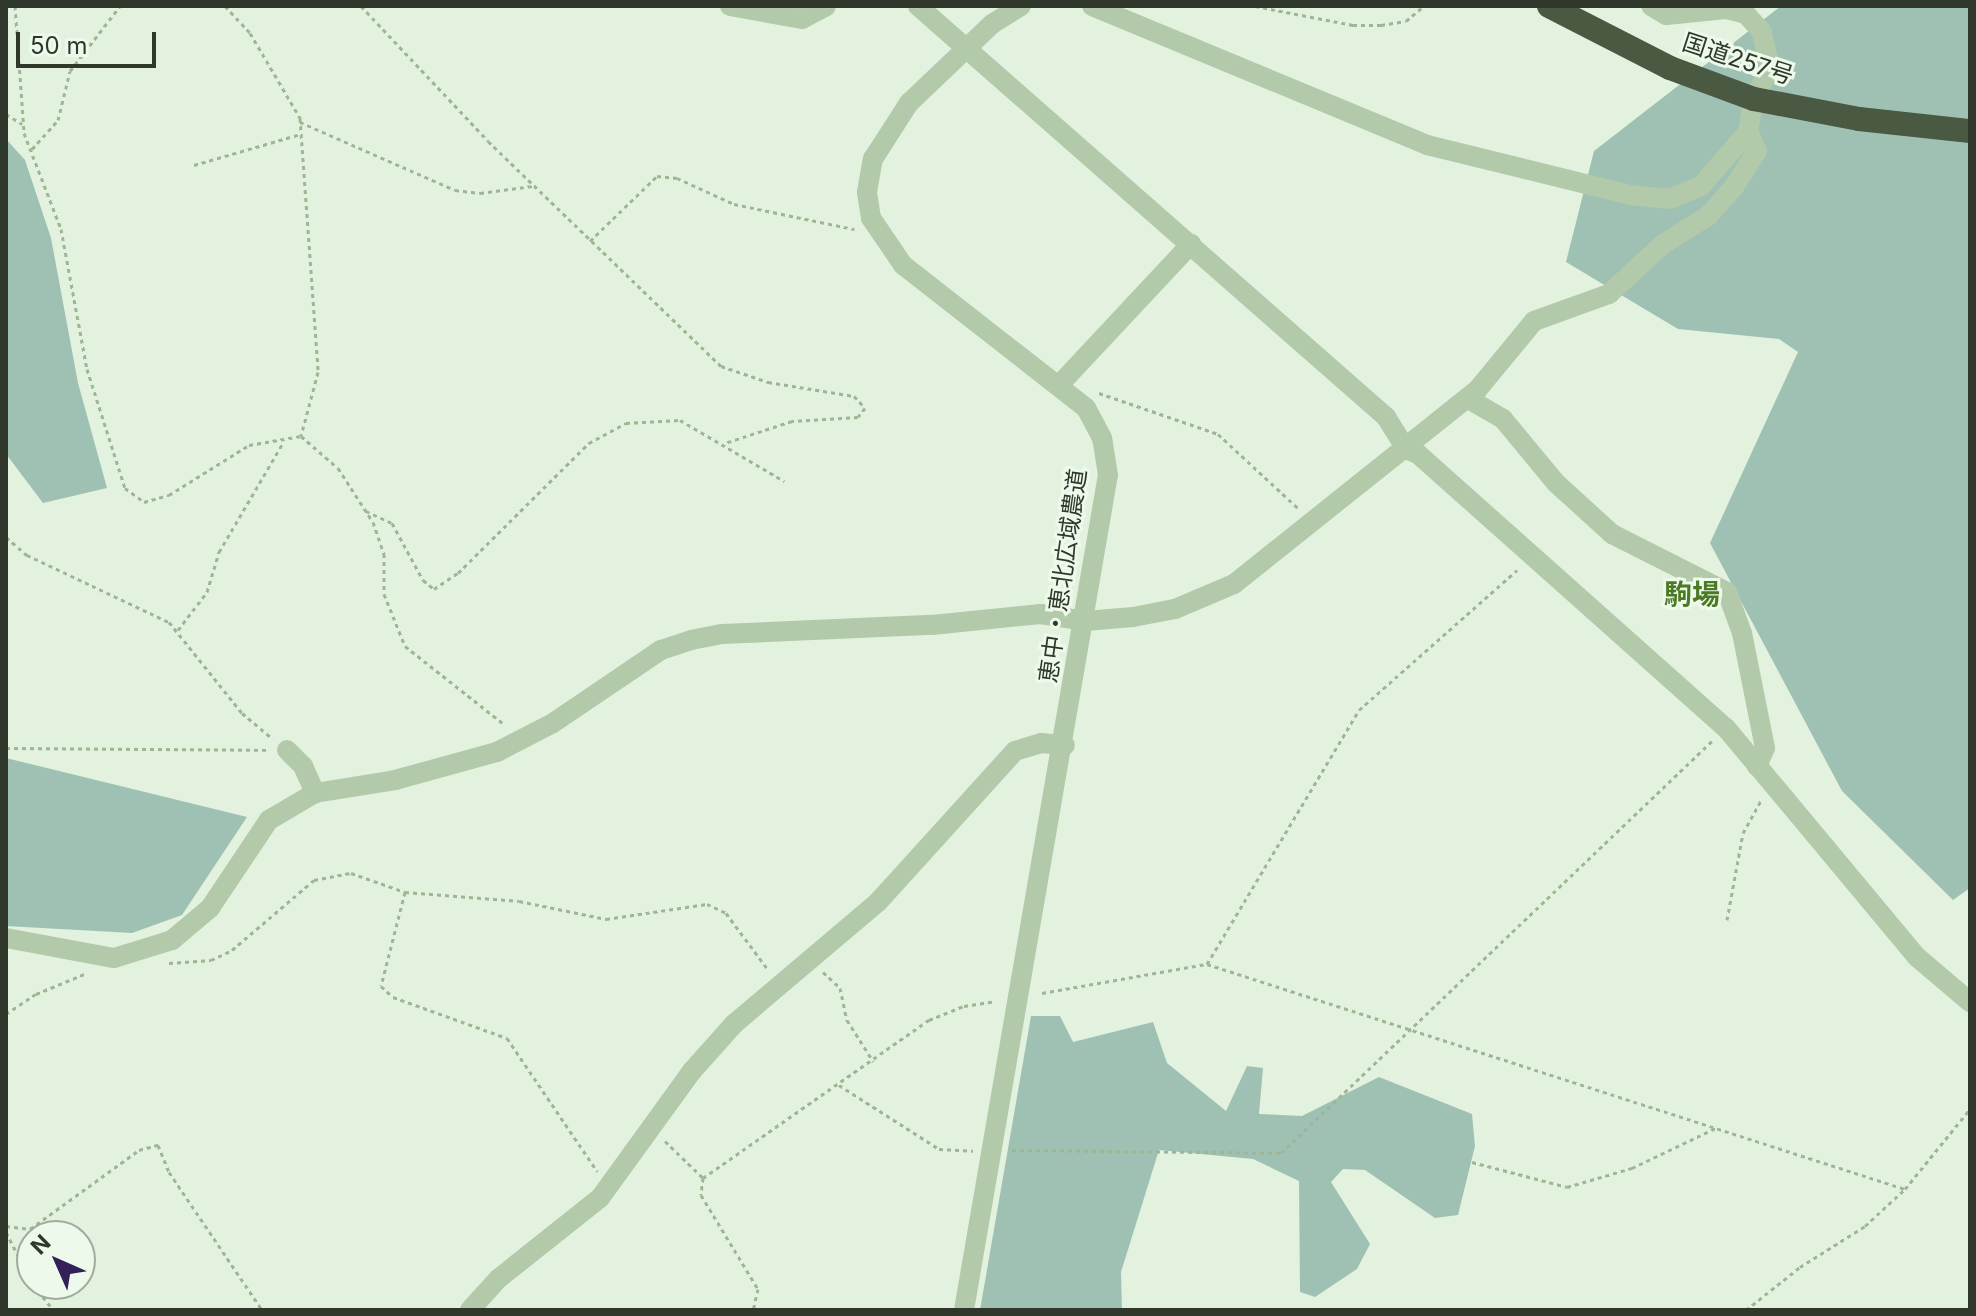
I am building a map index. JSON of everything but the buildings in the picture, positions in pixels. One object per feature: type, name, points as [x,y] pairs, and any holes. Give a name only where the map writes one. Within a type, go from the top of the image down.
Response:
[{"type":"highway","name":"国道257号","points":[[1549,6],[1670,68],[1754,99],[1859,119],[1970,131]]},
{"type":"street","points":[[730,6],[802,19],[826,6]]},
{"type":"street","points":[[918,6],[1386,417],[1406,449],[1418,454],[1726,728],[1917,957],[1970,1002]]},
{"type":"street","name":"恵中・恵北広域農道","points":[[964,1310],[1065,745],[1108,475],[1102,438],[1079,402],[1060,384],[903,265],[874,225],[867,192],[873,159],[890,127],[967,46],[1021,6]]},
{"type":"street","points":[[1092,6],[1427,145],[1630,195],[1670,199],[1701,186],[1748,132],[1754,99],[1770,68],[1762,32],[1746,14],[1726,9],[1666,15],[1651,6]]},
{"type":"street","points":[[6,938],[107,957],[172,940],[210,908],[269,820],[315,793],[395,780],[518,743],[619,674],[661,650],[691,640],[722,634],[932,625],[1040,614],[1086,621],[1175,609],[1207,598],[1260,567],[1384,459],[1406,449],[1467,398],[1534,321],[1609,294],[1663,244],[1708,216],[1757,151],[1748,132]]},
{"type":"street","points":[[1060,384],[1191,244]]},
{"type":"street","points":[[1467,398],[1503,419],[1556,483],[1612,534],[1727,592],[1742,633],[1765,748],[1757,766]]},
{"type":"street","points":[[470,1310],[498,1279],[609,1187],[702,1059],[811,956],[878,902],[1015,751],[1041,743],[1065,745]]},
{"type":"street","points":[[287,750],[303,766],[315,793]]},
{"type":"path","points":[[15,6],[22,124],[61,229],[87,369],[125,488],[144,502],[169,495],[249,445],[301,436]]},
{"type":"path","points":[[32,149],[58,120],[70,71],[120,6]]},
{"type":"path","points":[[225,6],[250,33],[300,122],[318,372],[301,436]]},
{"type":"path","points":[[361,6],[533,185],[721,366],[768,382],[854,396],[865,408],[853,419],[792,421],[725,443]]},
{"type":"path","points":[[1255,6],[1353,25],[1406,21],[1424,6]]},
{"type":"path","points":[[6,114],[22,124]]},
{"type":"path","points":[[300,122],[455,190],[480,193],[533,185]]},
{"type":"path","points":[[194,165],[301,134]]},
{"type":"path","points":[[590,241],[657,176],[677,178],[698,192],[734,204],[817,223],[844,229],[874,225]]},
{"type":"path","points":[[1079,402],[1090,393],[1110,395],[1218,434],[1313,522]]},
{"type":"path","points":[[366,511],[392,523],[423,580],[434,589],[458,573],[606,432],[645,419],[680,420],[725,443],[784,481]]},
{"type":"path","points":[[301,436],[338,468],[366,511],[384,554],[384,594],[392,624],[405,646],[511,730],[518,743]]},
{"type":"path","points":[[178,630],[207,592],[219,552],[284,441]]},
{"type":"path","points":[[6,537],[27,555],[135,603],[178,630],[242,713],[287,750]]},
{"type":"path","points":[[1207,964],[1359,710],[1531,557]]},
{"type":"path","points":[[839,1085],[939,1149],[1281,1153],[1726,728]]},
{"type":"path","points":[[6,748],[287,750]]},
{"type":"path","points":[[1727,920],[1748,819],[1774,787]]},
{"type":"path","points":[[167,963],[211,960],[232,950],[314,880],[330,873],[351,873],[405,892],[519,901],[606,919],[707,904],[726,913],[779,985]]},
{"type":"path","points":[[405,892],[381,986],[393,997],[507,1038],[561,1125],[609,1187]]},
{"type":"path","points":[[811,956],[840,988],[847,1020],[873,1061]]},
{"type":"path","points":[[6,1014],[36,994],[97,967],[107,957]]},
{"type":"path","points":[[1042,993],[1207,964],[1905,1189]]},
{"type":"path","points":[[753,1310],[758,1289],[701,1195],[703,1178],[938,1016],[995,1001]]},
{"type":"path","points":[[1746,1310],[1800,1267],[1865,1226],[1905,1189],[1970,1109]]},
{"type":"path","points":[[651,1127],[703,1178]]},
{"type":"path","points":[[1472,1162],[1567,1187],[1632,1168],[1716,1128]]},
{"type":"path","points":[[6,1226],[22,1231],[39,1224],[82,1189],[154,1144],[262,1310]]},
{"type":"path","points":[[6,1232],[16,1252]]},
{"type":"green space","points":[[1781,6],[1970,6],[1970,888],[1953,900],[1842,791],[1710,543],[1798,352],[1779,339],[1678,329],[1566,262],[1594,151]]},
{"type":"green space","points":[[6,139],[25,160],[51,238],[78,383],[107,488],[43,503],[6,454]]},
{"type":"green space","points":[[6,758],[247,817],[182,915],[132,933],[6,926]]},
{"type":"green space","points":[[1031,1016],[1060,1016],[1073,1042],[1153,1022],[1167,1063],[1226,1111],[1247,1066],[1263,1068],[1259,1114],[1302,1116],[1379,1077],[1472,1114],[1475,1146],[1458,1215],[1435,1218],[1365,1170],[1343,1169],[1331,1182],[1370,1244],[1357,1269],[1315,1297],[1300,1292],[1299,1181],[1253,1159],[1159,1150],[1121,1272],[1122,1310],[980,1310]]},
{"type":"district","name":"駒場","points":[[1692,594]]}]
